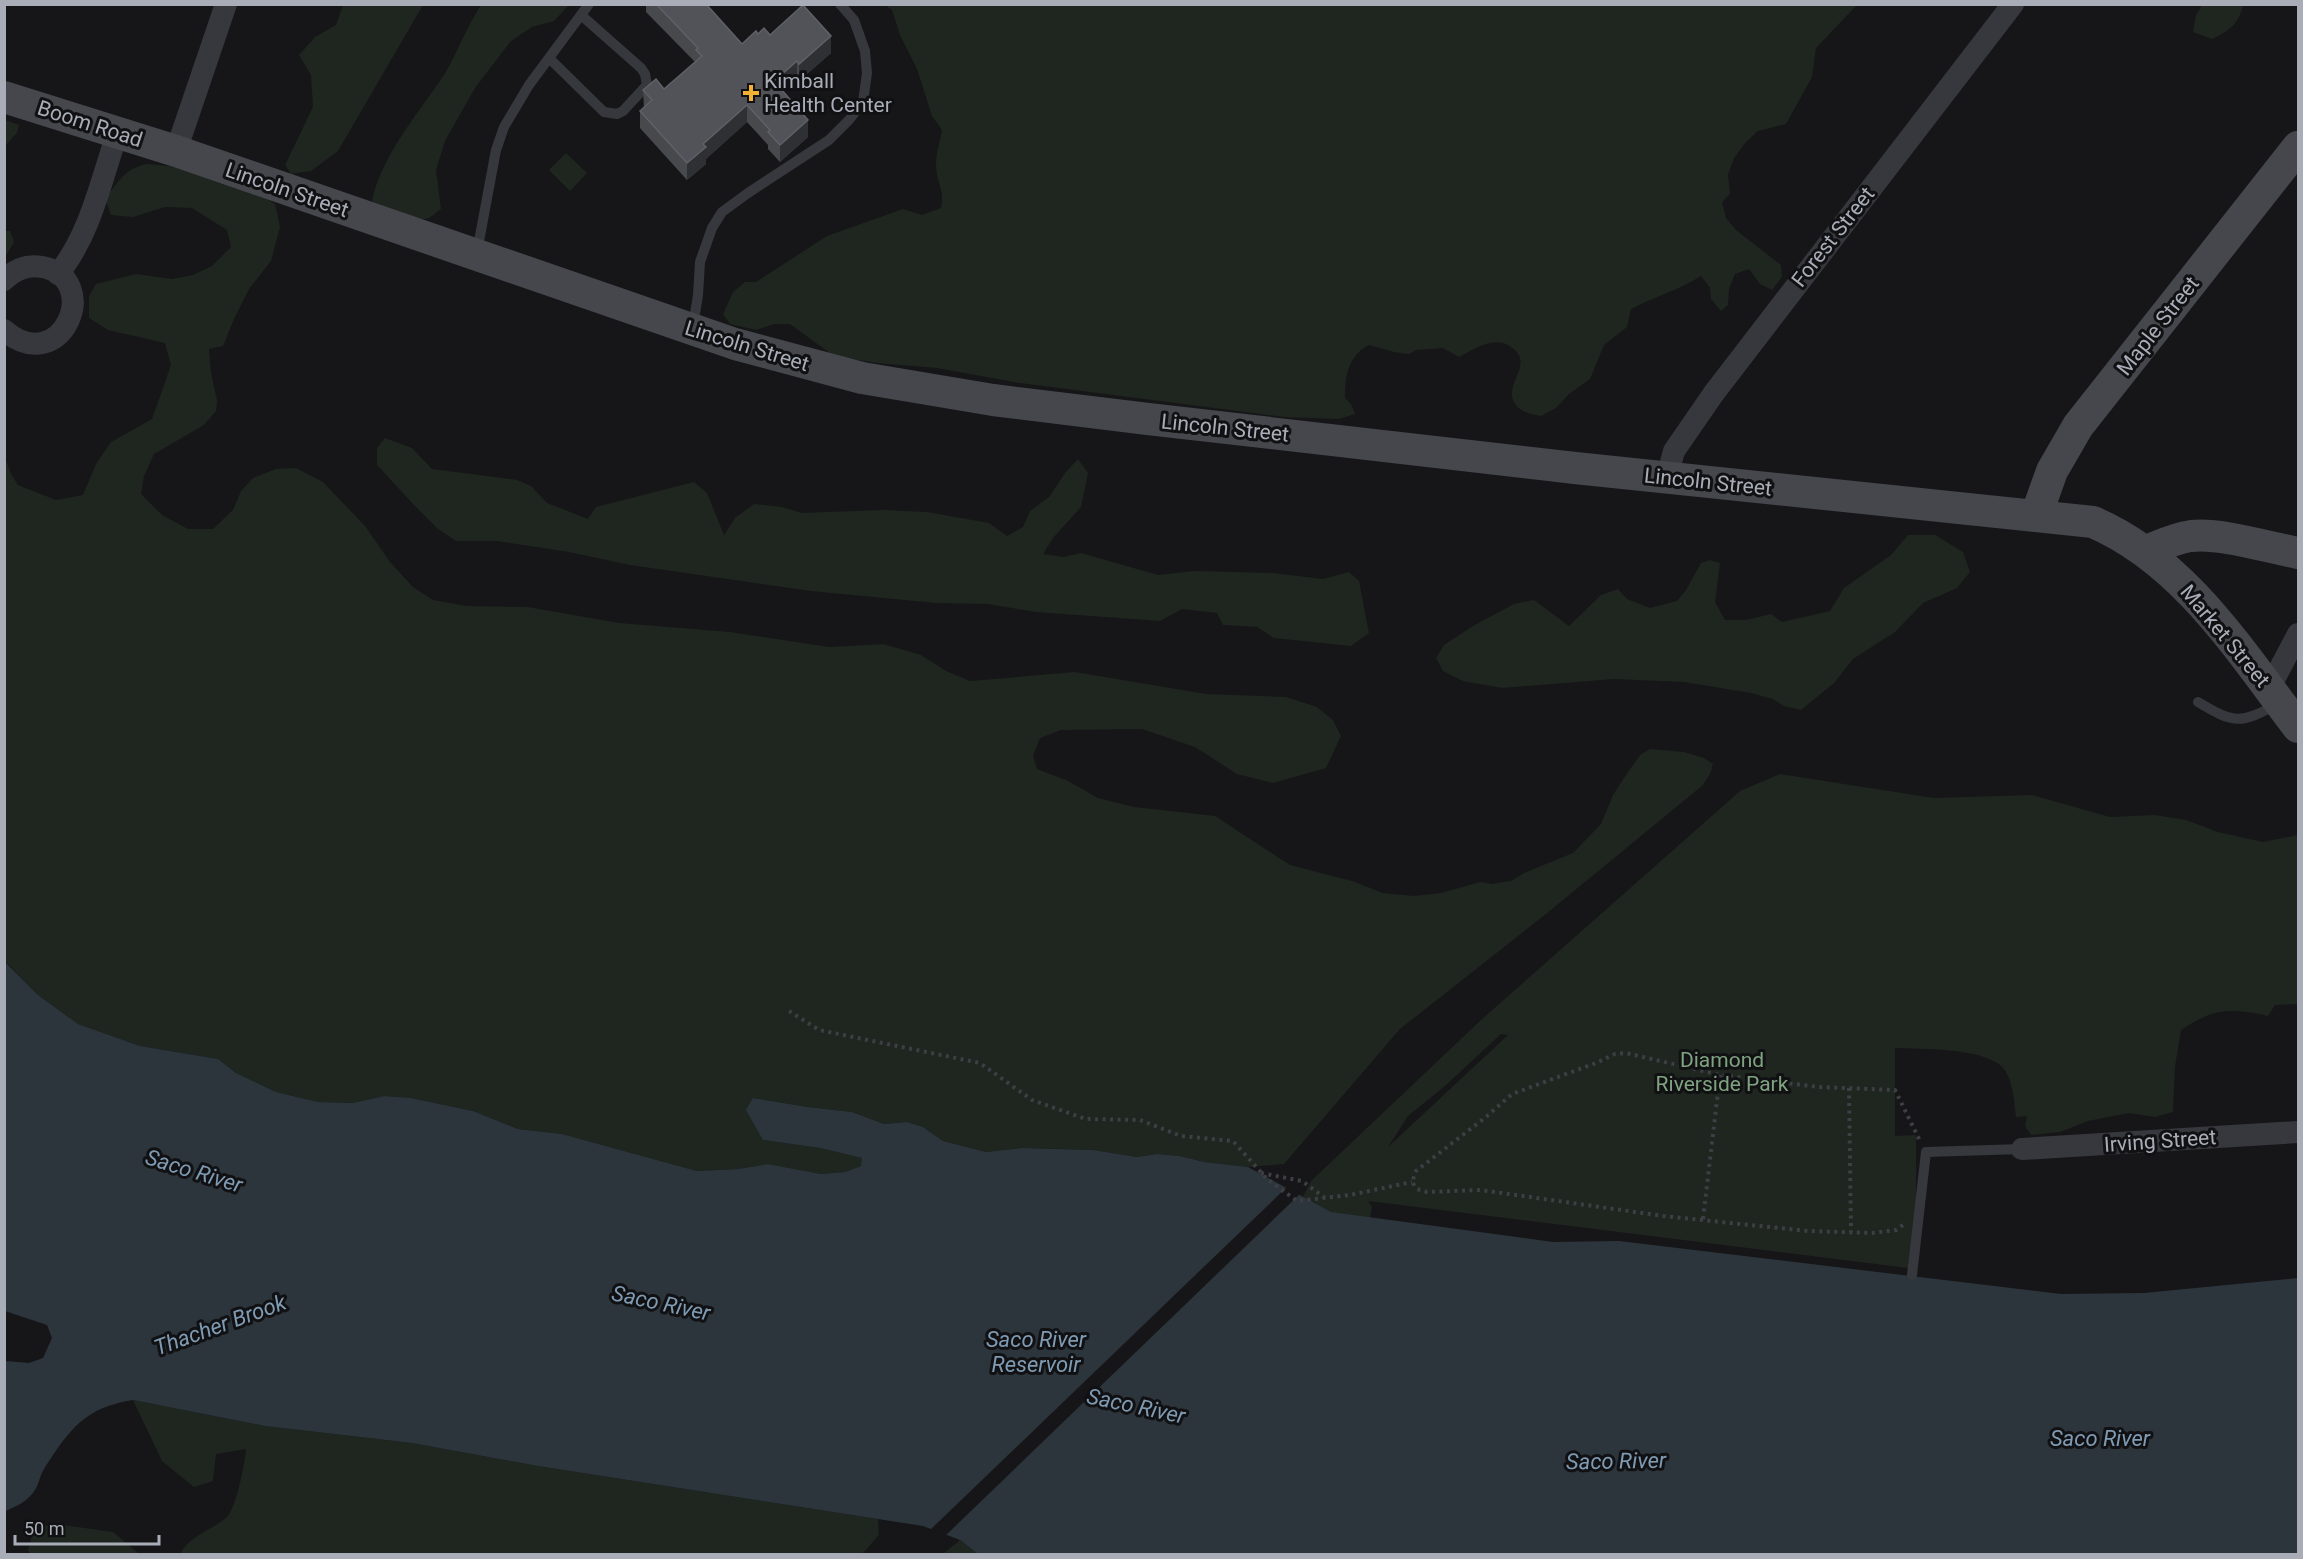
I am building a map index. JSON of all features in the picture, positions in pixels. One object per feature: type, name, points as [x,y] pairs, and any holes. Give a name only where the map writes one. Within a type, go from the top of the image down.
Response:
[{"type":"street","points":[[176,151],[226,4]]},
{"type":"street","name":"Forest Street","points":[[1667,477],[1674,451],[1714,393],[2013,4]]},
{"type":"street","name":"Boom Road","points":[[4,97],[176,151]]},
{"type":"street","points":[[58,274],[81,241],[117,134]]},
{"type":"street","name":"Maple Street","points":[[2036,516],[2052,471],[2078,426],[2298,147]]},
{"type":"street","name":"Lincoln Street","points":[[176,151],[692,330],[776,356],[862,378],[993,400],[1667,477],[2093,522],[2146,551]]},
{"type":"street","points":[[4,280],[11,273],[23,267],[47,268],[58,274],[69,289],[73,307],[64,330],[53,339],[41,343],[27,343],[15,339],[4,330]]},
{"type":"street","points":[[2146,551],[2179,539],[2202,536],[2298,553]]},
{"type":"street","name":"Market Street","points":[[2146,551],[2179,580],[2216,621],[2283,706]]},
{"type":"street","points":[[2283,706],[2298,634]]},
{"type":"street","name":"Irving Street","points":[[2022,1149],[2298,1132]]},
{"type":"lane","points":[[476,255],[496,150],[513,111],[589,4]]},
{"type":"lane","points":[[692,330],[698,295],[700,262],[712,228],[722,212],[747,193],[829,140],[863,102],[867,73],[865,51],[854,20],[840,4]]},
{"type":"lane","points":[[549,58],[604,112],[617,114],[623,111],[647,85],[641,68],[581,15]]},
{"type":"lane","points":[[2198,702],[2223,717],[2245,720],[2283,706]]},
{"type":"lane","points":[[1912,1275],[1926,1152],[2022,1149]]},
{"type":"path","points":[[789,1011],[819,1030],[980,1063],[1032,1100],[1086,1119],[1140,1120],[1180,1136],[1233,1141],[1261,1173],[1297,1201],[1350,1195],[1412,1182]]},
{"type":"path","points":[[1412,1182],[1416,1171],[1512,1094],[1615,1054],[1626,1053],[1720,1075],[1819,1087],[1895,1090],[1926,1152]]},
{"type":"path","points":[[1703,1219],[1720,1075]]},
{"type":"path","points":[[1849,1088],[1851,1232]]},
{"type":"path","points":[[1261,1173],[1302,1181],[1325,1198]]},
{"type":"path","points":[[1412,1182],[1417,1189],[1427,1192],[1481,1190],[1664,1216],[1808,1231],[1896,1230],[1919,1211]]},
{"type":"green space","points":[[343,5],[423,5],[338,151],[311,171],[291,174],[285,165],[313,107],[311,75],[299,55],[315,37],[336,25]]},
{"type":"green space","points":[[481,5],[569,5],[554,21],[532,27],[511,41],[475,88],[445,141],[436,170],[441,209],[429,218],[414,219],[399,216],[372,201],[377,183],[393,149],[447,70]]},
{"type":"green space","points":[[885,5],[1857,5],[1816,48],[1812,77],[1786,124],[1758,131],[1734,158],[1728,175],[1730,194],[1722,202],[1726,218],[1736,230],[1781,265],[1782,277],[1772,290],[1760,284],[1749,269],[1735,274],[1729,289],[1728,305],[1721,311],[1711,299],[1710,288],[1701,276],[1631,309],[1627,327],[1604,345],[1590,379],[1569,394],[1556,408],[1541,416],[1521,410],[1512,398],[1520,361],[1518,354],[1505,344],[1498,342],[1485,344],[1459,357],[1443,348],[1416,350],[1409,354],[1369,345],[1356,355],[1347,374],[1345,398],[1351,404],[1355,414],[1339,419],[1284,417],[1020,383],[937,368],[877,363],[834,356],[790,324],[774,324],[756,330],[730,324],[723,314],[733,292],[745,282],[756,282],[827,236],[903,209],[922,215],[941,208],[942,195],[936,164],[942,130],[932,116],[917,69],[900,35],[892,10]]},
{"type":"green space","points":[[2202,5],[2243,5],[2239,17],[2232,26],[2212,39],[2193,32],[2196,15]]},
{"type":"green space","points":[[5,120],[19,125],[17,133],[5,146]]},
{"type":"green space","points":[[566,153],[587,173],[570,191],[549,170]]},
{"type":"green space","points":[[148,164],[187,168],[256,192],[275,204],[280,227],[271,261],[249,289],[223,346],[209,349],[217,400],[216,411],[204,425],[154,454],[144,476],[141,494],[162,515],[188,529],[213,529],[233,510],[241,491],[253,478],[276,469],[296,468],[323,482],[365,526],[390,562],[413,587],[433,600],[466,606],[528,607],[619,623],[730,632],[829,647],[883,644],[921,655],[946,671],[970,681],[1075,672],[1206,694],[1286,697],[1317,707],[1333,720],[1341,736],[1326,768],[1273,783],[1237,774],[1195,747],[1142,729],[1061,730],[1040,738],[1033,756],[1037,769],[1068,781],[1098,798],[1134,807],[1215,816],[1290,865],[1352,881],[1383,893],[1414,896],[1441,893],[1480,882],[1491,884],[1511,881],[1524,873],[1573,853],[1601,824],[1613,795],[1624,778],[1640,755],[1650,749],[1684,752],[1704,758],[1713,764],[1710,774],[1703,785],[1546,914],[1400,1029],[1284,1164],[1248,1167],[1204,1162],[1180,1156],[1157,1154],[1137,1157],[1093,1150],[1022,1148],[986,1152],[943,1141],[923,1127],[907,1122],[884,1124],[852,1112],[754,1098],[763,1140],[820,1148],[863,1158],[861,1166],[845,1172],[821,1174],[768,1164],[738,1169],[697,1171],[562,1134],[518,1129],[473,1111],[411,1098],[384,1096],[353,1103],[318,1102],[276,1092],[236,1073],[218,1059],[140,1046],[78,1024],[38,995],[5,961],[4,455],[18,485],[56,500],[83,495],[96,464],[111,442],[152,419],[171,365],[165,343],[108,330],[89,318],[89,296],[96,284],[136,274],[172,279],[193,275],[212,266],[231,247],[227,230],[192,208],[165,207],[133,217],[111,215],[105,198],[128,172]]},
{"type":"green space","points":[[5,231],[10,231],[14,242],[5,257]]},
{"type":"green space","points":[[385,438],[412,448],[432,469],[517,480],[531,486],[547,503],[588,519],[596,507],[694,482],[707,493],[724,535],[735,518],[754,504],[782,507],[802,513],[883,510],[927,512],[989,523],[1007,536],[1023,527],[1030,511],[1049,497],[1065,473],[1078,459],[1088,473],[1081,507],[1053,538],[1043,554],[1064,557],[1081,553],[1158,575],[1194,571],[1273,573],[1323,579],[1349,572],[1359,581],[1369,633],[1351,646],[1274,638],[1257,627],[1223,625],[1217,613],[1182,609],[1160,621],[1036,612],[988,604],[936,603],[811,591],[630,565],[569,552],[497,541],[456,541],[438,529],[377,465],[377,448]]},
{"type":"green space","points":[[1908,535],[1935,535],[1963,552],[1970,572],[1957,588],[1923,603],[1895,632],[1853,659],[1834,683],[1801,710],[1751,693],[1684,682],[1614,679],[1502,688],[1463,681],[1443,671],[1436,658],[1444,645],[1514,604],[1534,600],[1569,626],[1601,595],[1618,589],[1627,599],[1650,608],[1677,601],[1701,563],[1710,560],[1720,563],[1715,602],[1725,620],[1746,620],[1771,614],[1782,622],[1830,611],[1844,588],[1891,555]]},
{"type":"green space","name":"Diamond Riverside Park","points":[[1780,774],[1934,798],[2032,795],[2110,817],[2155,815],[2186,820],[2218,832],[2263,842],[2298,835],[2298,1004],[2275,1005],[2268,1016],[2232,1011],[2213,1014],[2181,1030],[2175,1067],[2173,1112],[2155,1117],[2129,1113],[2088,1121],[2060,1132],[2031,1135],[2025,1126],[2027,1116],[2016,1117],[2008,1075],[1991,1059],[1950,1050],[1895,1048],[1895,1136],[1916,1135],[1916,1199],[1908,1268],[1368,1201],[1372,1207],[1369,1224],[1298,1206],[1311,1181],[1481,1020],[1740,791]],"holes":[[[1501,1034],[1508,1035],[1388,1147],[1408,1116],[1445,1086]]]},
{"type":"green space","points":[[133,1400],[265,1426],[412,1443],[538,1466],[878,1519],[879,1535],[862,1554],[180,1554],[189,1542],[227,1517],[234,1505],[240,1485],[246,1449],[216,1454],[213,1481],[194,1487],[162,1461]]},
{"type":"green space","points":[[56,1524],[113,1532],[139,1554],[30,1554],[28,1550],[35,1527]]},
{"type":"green space","points":[[960,1540],[978,1554],[942,1554],[944,1553]]},
{"type":"water","name":"Saco River Reservoir","points":[[4,961],[38,995],[78,1024],[140,1046],[218,1059],[236,1073],[276,1092],[318,1102],[353,1103],[384,1096],[411,1098],[473,1111],[518,1129],[562,1134],[697,1171],[738,1169],[768,1164],[821,1174],[845,1172],[861,1166],[862,1158],[820,1148],[763,1140],[746,1110],[753,1098],[852,1112],[884,1124],[907,1122],[923,1127],[943,1141],[986,1152],[1022,1148],[1093,1150],[1137,1157],[1157,1154],[1180,1156],[1204,1162],[1248,1167],[1331,1212],[1553,1242],[1619,1241],[2061,1294],[2144,1293],[2298,1278],[2298,1554],[978,1554],[960,1540],[923,1526],[538,1466],[412,1443],[265,1426],[133,1400],[102,1408],[80,1422],[53,1455],[32,1494],[22,1503],[5,1511],[5,1361],[29,1363],[43,1358],[52,1338],[47,1325],[5,1311]]},
{"type":"pier","points":[[1288,1186],[1301,1193],[944,1537],[929,1531]]},
{"type":"building","name":"Kimball Health Center","points":[[656,4],[706,4],[742,44],[756,31],[758,34],[764,28],[770,35],[803,5],[831,36],[799,64],[797,61],[774,81],[808,120],[780,145],[768,132],[770,130],[747,105],[703,144],[706,147],[687,163],[640,111],[652,100],[643,90],[656,79],[664,89],[702,56],[696,50],[698,48]]},
{"type":"place","name":"Kimball Health Center","points":[[751,93]]},
{"type":"water label","name":"Saco River","points":[[194,1171]]},
{"type":"water label","name":"Saco River","points":[[661,1303]]},
{"type":"water label","name":"Thacher Brook","points":[[220,1325]]},
{"type":"water label","name":"Saco River","points":[[1136,1406]]},
{"type":"water label","name":"Saco River","points":[[2100,1438]]},
{"type":"water label","name":"Saco River","points":[[1616,1461]]}]
